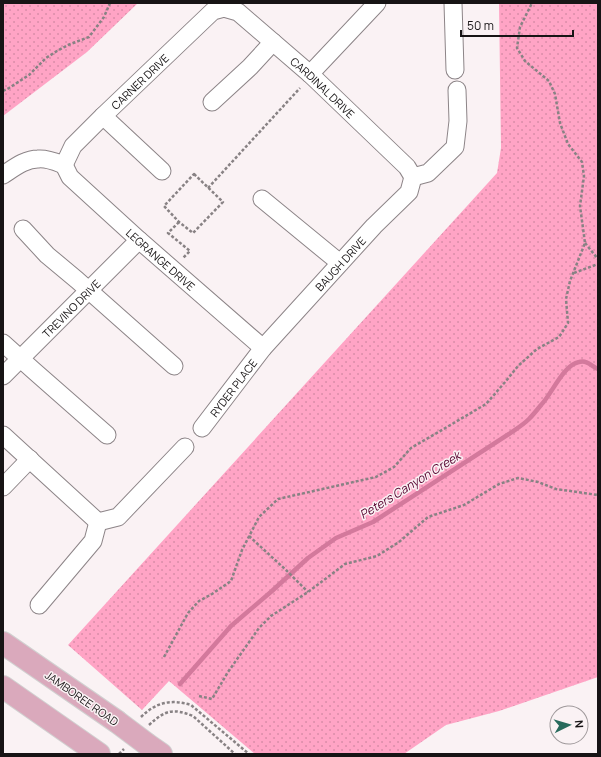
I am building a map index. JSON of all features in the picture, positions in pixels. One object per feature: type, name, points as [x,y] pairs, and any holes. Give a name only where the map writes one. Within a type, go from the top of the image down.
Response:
[{"type":"main road","name":"JAMBOREE ROAD","points":[[3,643],[154,749]]},
{"type":"main road","points":[[3,688],[94,751]]},
{"type":"street","points":[[310,74],[377,3]]},
{"type":"street","points":[[453,3],[455,70]]},
{"type":"street","name":"CARDINAL DRIVE","points":[[225,5],[238,12],[310,74],[407,167],[413,177]]},
{"type":"street","name":"CARNER DRIVE","points":[[64,165],[74,146],[103,116],[213,11],[225,5]]},
{"type":"street","points":[[212,102],[250,67],[273,42]]},
{"type":"street","points":[[413,177],[428,173],[455,147],[458,121],[457,90]]},
{"type":"street","points":[[103,116],[162,171]]},
{"type":"street","points":[[3,175],[16,166],[30,160],[40,158],[64,165]]},
{"type":"street","name":"LEGRANGE DRIVE","points":[[64,165],[70,177],[139,240],[263,348]]},
{"type":"street","name":"BAUGH DRIVE","points":[[263,348],[374,226],[409,192],[413,177]]},
{"type":"street","points":[[262,199],[340,263]]},
{"type":"street","points":[[23,229],[47,255],[89,290],[174,366]]},
{"type":"street","name":"TREVINO DRIVE","points":[[3,376],[139,240]]},
{"type":"street","points":[[3,343],[107,435]]},
{"type":"street","name":"RYDER PLACE","points":[[202,428],[263,348]]},
{"type":"street","points":[[3,435],[98,522]]},
{"type":"street","points":[[98,522],[118,516],[185,447]]},
{"type":"street","points":[[3,487],[30,459]]},
{"type":"street","points":[[39,605],[93,541],[98,522]]},
{"type":"path","points":[[3,91],[29,75],[46,58],[57,51],[89,37],[104,17],[110,3]]},
{"type":"path","points":[[164,657],[188,613],[199,601],[212,594],[231,580],[242,550],[259,517],[278,499],[376,477],[394,467],[411,448],[486,404],[518,366],[537,349],[559,337],[568,322],[566,299],[570,281],[585,243],[580,206],[584,176],[582,162],[568,144],[560,123],[555,94],[549,81],[525,61],[516,48],[520,27],[532,3]]},
{"type":"path","points":[[208,188],[300,88]]},
{"type":"path","points":[[194,174],[208,188],[223,202],[193,234],[164,206],[194,174]]},
{"type":"path","points":[[179,222],[168,233],[190,251],[181,260]]},
{"type":"path","points":[[585,243],[598,259]]},
{"type":"path","points":[[573,273],[598,264]]},
{"type":"path","points":[[199,696],[212,699],[228,672],[259,628],[270,616],[308,592],[345,564],[377,556],[399,542],[428,516],[464,505],[498,484],[518,478],[538,482],[556,489],[598,495]]},
{"type":"path","points":[[249,536],[308,592]]},
{"type":"path","points":[[145,712],[157,705],[167,702],[180,702],[191,705],[250,754]]},
{"type":"path","points":[[155,720],[171,711],[178,711],[193,716],[235,754]]},
{"type":"shaded area","points":[[3,3],[138,3],[87,52],[3,116]]},
{"type":"shaded area","points":[[499,3],[598,3],[598,677],[499,711],[446,725],[404,754],[255,754],[169,681],[142,710],[68,645],[497,173],[501,148]]},
{"type":"waterway","name":"Peters Canyon Creek","points":[[180,684],[231,626],[308,558],[336,538],[373,522],[522,425],[535,412],[563,374],[573,364],[585,362],[598,369]]}]
